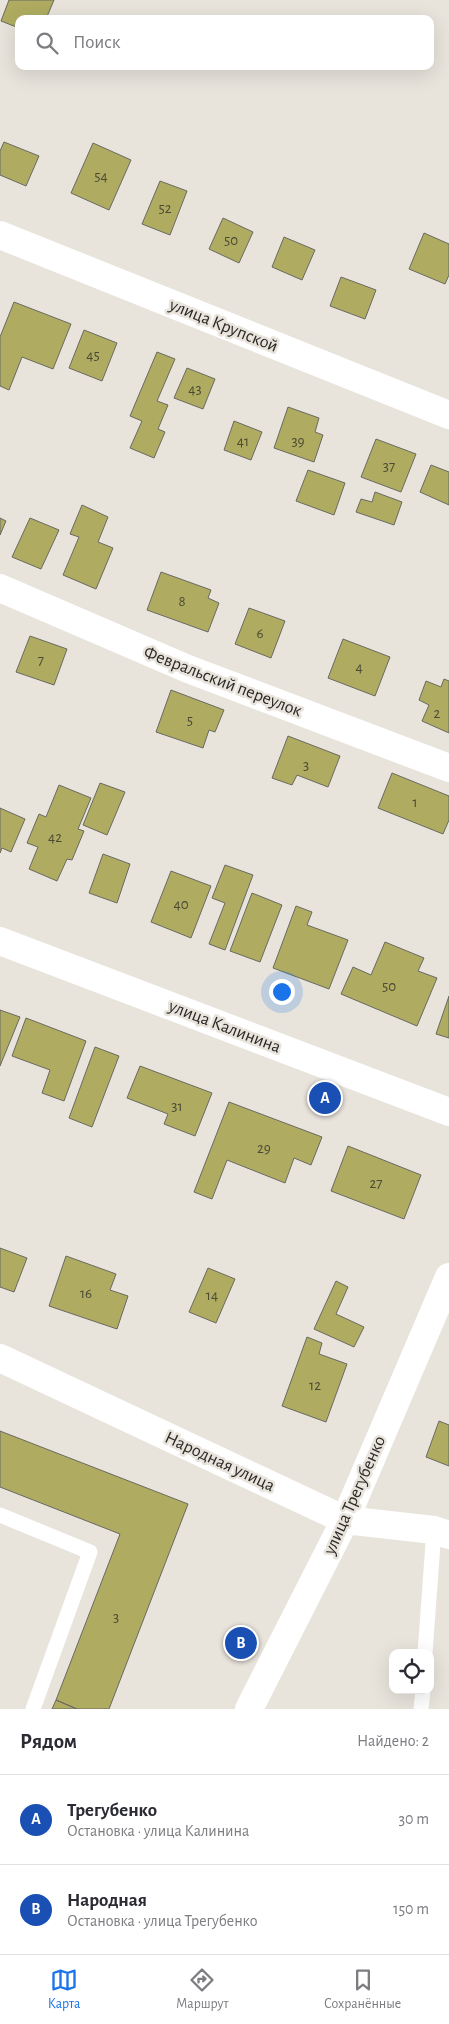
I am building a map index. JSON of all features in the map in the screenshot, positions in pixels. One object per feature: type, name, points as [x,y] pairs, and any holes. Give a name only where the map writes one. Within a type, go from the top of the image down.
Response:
[{"type":"street","name":"улица Крупской","points":[[0,235],[449,415]]},
{"type":"street","name":"Февральский переулок","points":[[0,588],[188,669],[449,768]]},
{"type":"street","name":"улица Калинина","points":[[0,941],[449,1112]]},
{"type":"street","name":"улица Трегубенко","points":[[249,1709],[345,1520],[449,1277]]},
{"type":"street","name":"Народная улица","points":[[0,1358],[345,1520],[442,1532]]},
{"type":"lane","points":[[0,1515],[90,1552],[38,1707]]},
{"type":"lane","points":[[427,1649],[442,1532]]},
{"type":"lane","points":[[421,1709],[423,1694]]},
{"type":"building","points":[[9,0],[54,0],[48,15],[15,15],[15,26],[1,21]]},
{"type":"building","points":[[4,142],[39,156],[26,186],[0,175],[0,151]]},
{"type":"building","points":[[93,143],[131,160],[109,210],[71,193]]},
{"type":"building","points":[[160,181],[187,191],[170,235],[142,224]]},
{"type":"building","points":[[223,218],[253,232],[239,263],[209,249]]},
{"type":"building","points":[[424,233],[449,244],[449,275],[445,284],[409,269]]},
{"type":"building","points":[[284,237],[315,250],[302,280],[272,267]]},
{"type":"building","points":[[341,277],[376,290],[365,319],[330,306]]},
{"type":"building","points":[[14,302],[71,324],[53,369],[22,357],[9,390],[0,386],[0,337]]},
{"type":"building","points":[[84,330],[117,343],[102,381],[69,368]]},
{"type":"building","points":[[157,352],[175,359],[157,401],[168,405],[158,429],[165,432],[154,458],[130,448],[142,421],[130,416]]},
{"type":"building","points":[[187,368],[215,379],[203,409],[174,398]]},
{"type":"building","points":[[288,407],[319,418],[315,432],[323,435],[314,462],[274,448]]},
{"type":"building","points":[[234,421],[262,432],[251,460],[224,450]]},
{"type":"building","points":[[376,439],[416,454],[401,492],[361,477]]},
{"type":"building","points":[[431,465],[449,472],[449,505],[420,492]]},
{"type":"building","points":[[308,470],[345,483],[334,515],[296,501]]},
{"type":"building","points":[[375,492],[402,502],[394,525],[356,512],[361,499],[372,502]]},
{"type":"building","points":[[82,505],[108,517],[98,542],[113,548],[96,589],[63,575],[79,537],[70,534]]},
{"type":"building","points":[[0,518],[6,521],[0,535]]},
{"type":"building","points":[[30,518],[59,530],[41,569],[12,557]]},
{"type":"building","points":[[161,572],[211,590],[208,598],[219,603],[208,632],[147,610]]},
{"type":"building","points":[[249,608],[285,621],[271,658],[235,644]]},
{"type":"building","points":[[30,636],[67,649],[54,685],[16,672]]},
{"type":"building","points":[[343,639],[390,657],[375,696],[328,678]]},
{"type":"building","points":[[444,679],[449,681],[449,733],[422,721],[429,705],[419,700],[426,681],[441,687]]},
{"type":"building","points":[[171,690],[224,710],[215,732],[209,730],[203,748],[156,732]]},
{"type":"building","points":[[288,736],[340,756],[328,787],[297,775],[292,785],[272,778]]},
{"type":"building","points":[[392,773],[449,796],[449,820],[443,834],[378,808]]},
{"type":"building","points":[[100,783],[125,792],[107,835],[83,825]]},
{"type":"building","points":[[59,785],[91,798],[78,829],[84,831],[72,860],[67,859],[57,881],[29,869],[38,847],[27,843],[39,814],[46,817]]},
{"type":"building","points":[[0,808],[25,819],[11,852],[2,848],[0,853]]},
{"type":"building","points":[[103,854],[130,864],[117,903],[89,893]]},
{"type":"building","points":[[225,865],[253,875],[225,950],[209,944],[225,903],[212,898]]},
{"type":"building","points":[[171,871],[211,886],[191,938],[151,922]]},
{"type":"building","points":[[252,893],[282,905],[260,962],[230,951]]},
{"type":"building","points":[[296,906],[312,912],[307,925],[348,940],[329,989],[273,968]]},
{"type":"building","points":[[385,942],[424,958],[418,971],[437,978],[417,1026],[341,994],[353,967],[371,975]]},
{"type":"building","points":[[449,996],[449,1038],[436,1034]]},
{"type":"building","points":[[0,1010],[20,1017],[0,1066]]},
{"type":"building","points":[[26,1018],[86,1041],[64,1101],[42,1093],[50,1070],[12,1056]]},
{"type":"building","points":[[95,1047],[119,1056],[92,1127],[69,1118]]},
{"type":"building","points":[[140,1066],[212,1093],[195,1136],[164,1124],[168,1114],[127,1098]]},
{"type":"building","points":[[229,1102],[322,1137],[311,1165],[294,1158],[285,1183],[227,1160],[212,1199],[194,1192]]},
{"type":"building","points":[[348,1146],[421,1175],[404,1219],[331,1191]]},
{"type":"building","points":[[0,1248],[27,1258],[14,1292],[0,1287]]},
{"type":"building","points":[[66,1256],[116,1274],[110,1290],[128,1296],[117,1329],[49,1306]]},
{"type":"building","points":[[208,1268],[235,1279],[216,1323],[189,1312]]},
{"type":"building","points":[[336,1281],[348,1287],[336,1314],[364,1327],[354,1347],[314,1329]]},
{"type":"building","points":[[307,1337],[322,1343],[319,1354],[347,1364],[326,1422],[282,1406]]},
{"type":"building","points":[[439,1421],[449,1425],[449,1466],[426,1457]]},
{"type":"building","points":[[0,1431],[188,1504],[109,1709],[77,1709],[56,1700],[120,1534],[0,1487]]},
{"type":"building","points":[[56,1700],[77,1709],[52,1709]]},
{"type":"place","name":"Трегубенко","points":[[325,1098]]},
{"type":"place","name":"Народная","points":[[241,1643]]}]
